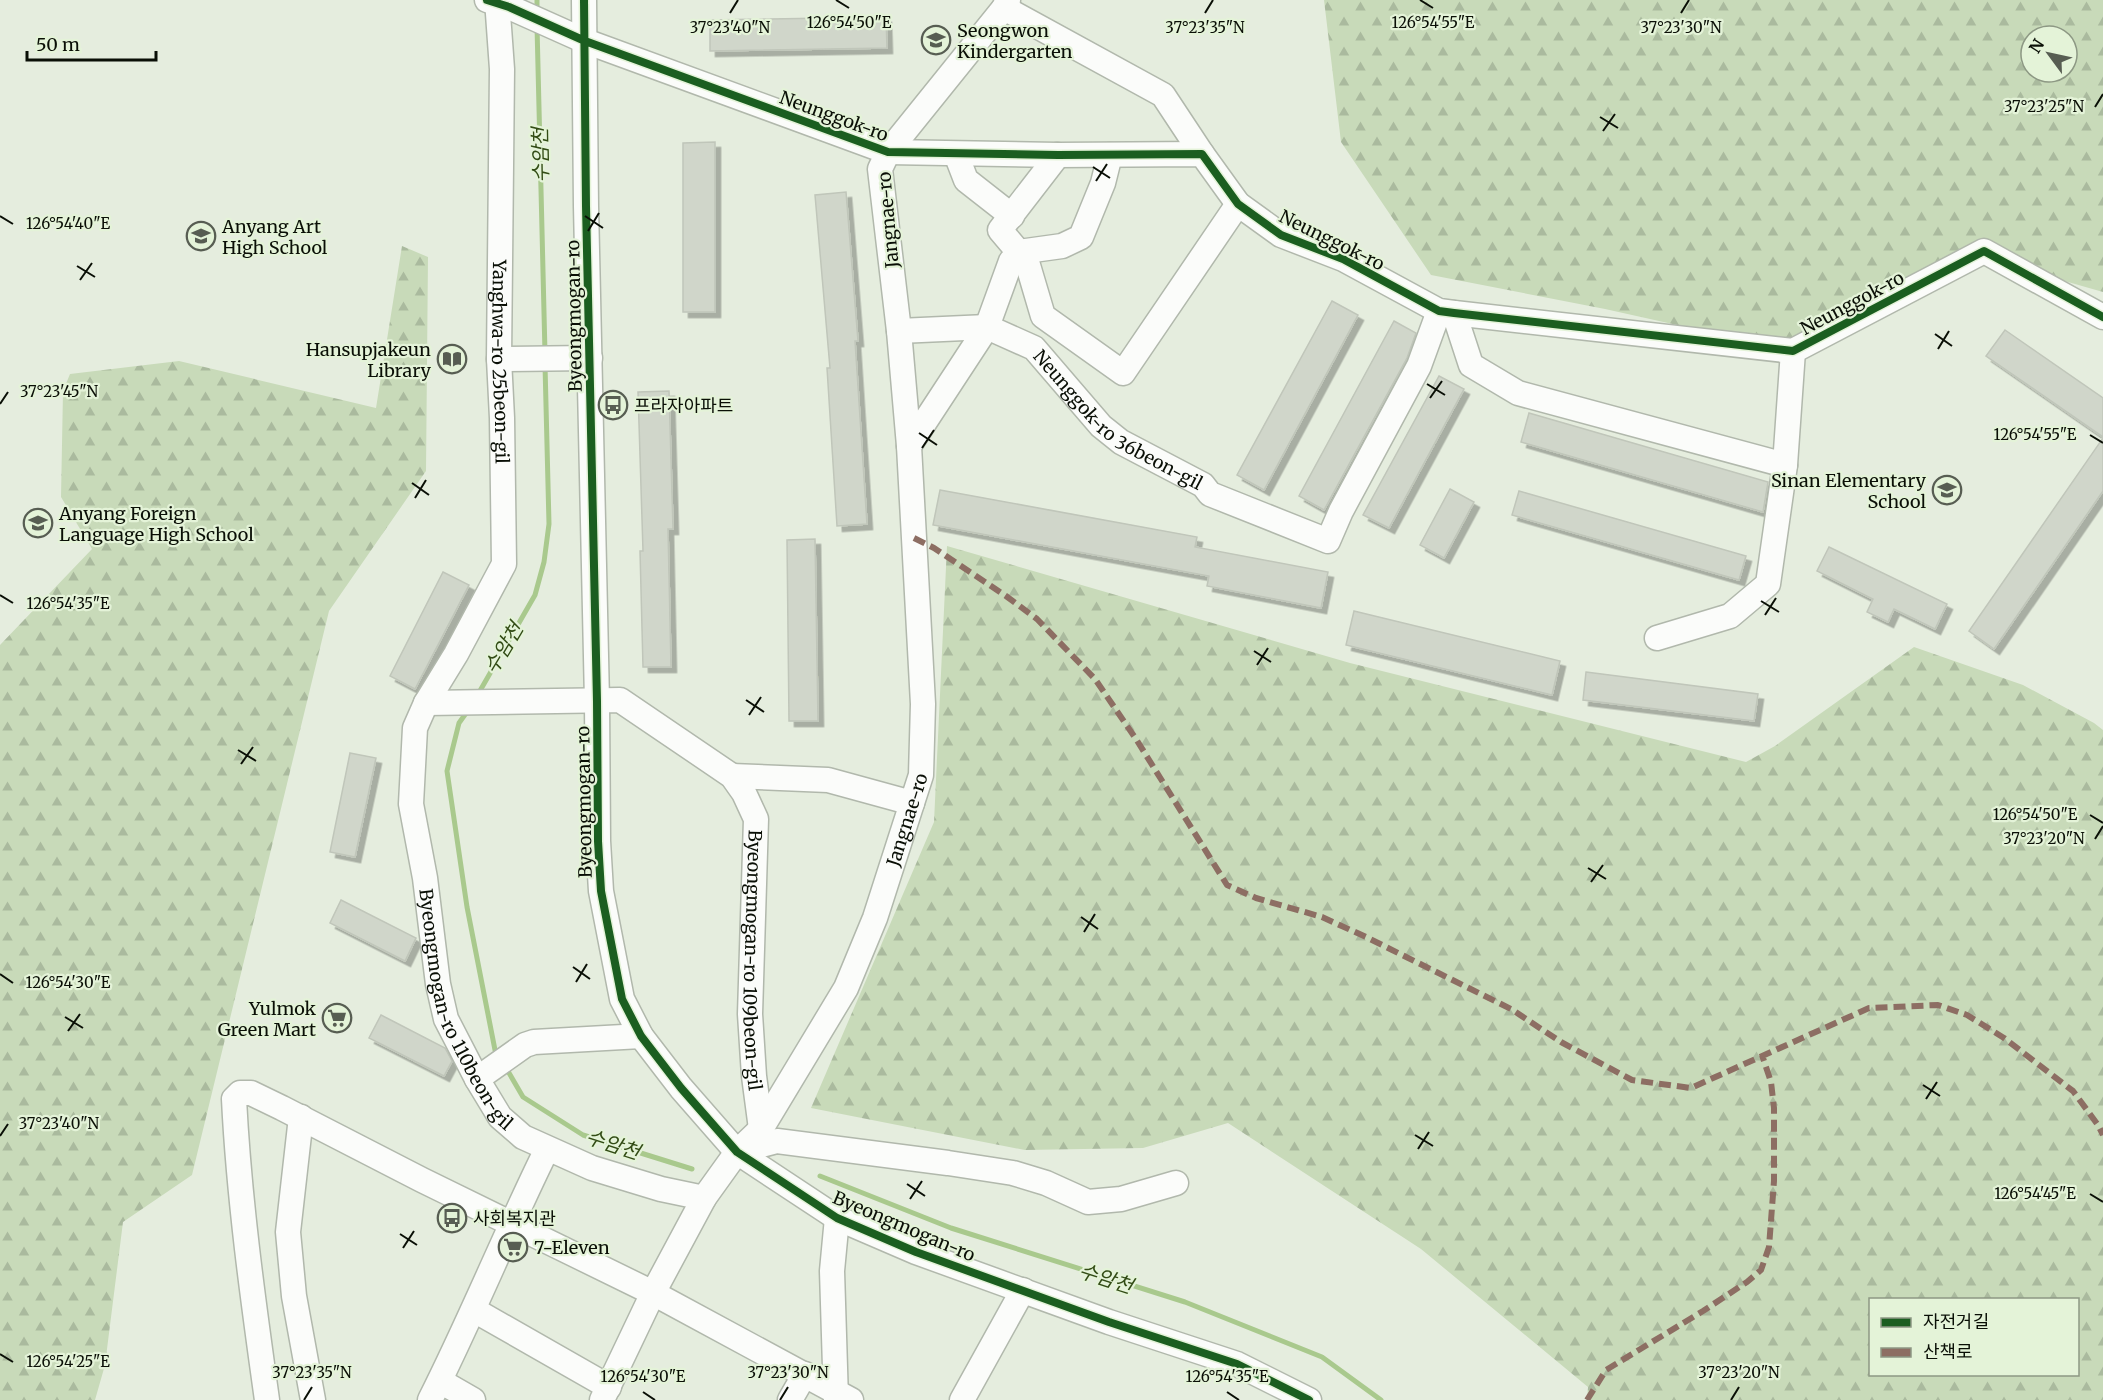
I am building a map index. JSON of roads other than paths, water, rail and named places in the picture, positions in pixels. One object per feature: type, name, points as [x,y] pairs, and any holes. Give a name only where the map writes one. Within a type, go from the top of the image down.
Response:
[{"type":"street","name":"Byeongmogan-ro","points":[[584,0],[598,842],[601,891],[622,999],[641,1036],[681,1088],[737,1152],[837,1218],[916,1252],[1108,1322],[1238,1364],[1309,1400]]},
{"type":"street","name":"Neunggok-ro","points":[[497,3],[560,28],[585,41],[888,152],[1058,155],[1202,154],[1238,204],[1281,235],[1343,259],[1447,312],[1794,351],[1984,251],[2103,317]]},
{"type":"street","name":"Yanghwa-ro 25beon-gil","points":[[437,704],[456,654],[504,564],[502,418],[508,358],[502,69],[497,3]]},
{"type":"street","points":[[1006,4],[1163,95],[1202,154]]},
{"type":"street","name":"Jangnae-ro","points":[[605,1394],[653,1293],[705,1198],[737,1152],[761,1128],[846,988],[875,918],[921,775],[923,704],[909,446],[899,331],[880,168],[888,152],[1006,4]]},
{"type":"street","points":[[956,154],[966,180],[1012,216]]},
{"type":"street","points":[[1034,348],[1043,316],[1027,262],[1000,230],[1058,155]]},
{"type":"street","points":[[909,446],[987,327],[1011,261],[1026,251],[1062,246],[1081,237],[1103,183],[1110,155]]},
{"type":"street","points":[[1043,316],[1123,374],[1238,204]]},
{"type":"street","points":[[1447,312],[1471,365],[1518,393],[1785,465]]},
{"type":"street","name":"Neunggok-ro 36beon-gil","points":[[899,331],[987,327],[1034,348],[1101,426],[1121,442],[1203,485],[1210,494],[1329,541],[1341,511],[1447,312]]},
{"type":"street","points":[[1657,638],[1730,616],[1768,584],[1785,465],[1794,351]]},
{"type":"street","points":[[508,358],[590,358]]},
{"type":"street","name":"Byeongmogan-ro 109beon-gil","points":[[597,701],[620,700],[732,776],[744,793],[756,819],[750,1014],[754,1076],[761,1128]]},
{"type":"street","points":[[437,704],[597,701]]},
{"type":"street","name":"Byeongmogan-ro 110beon-gil","points":[[437,704],[415,728],[411,804],[425,878],[438,984],[446,1019],[482,1077],[500,1117],[522,1137],[592,1168],[661,1189],[705,1198]]},
{"type":"street","points":[[732,776],[828,780],[912,803]]},
{"type":"street","points":[[482,1077],[525,1045],[534,1042],[641,1036]]},
{"type":"street","points":[[271,1398],[237,1145],[234,1099],[240,1093],[251,1093],[510,1224],[653,1293],[805,1374],[841,1397]]},
{"type":"street","points":[[301,1118],[288,1232],[294,1296],[314,1400]]},
{"type":"street","points":[[737,1152],[777,1142],[948,1163],[1013,1173],[1046,1182],[1088,1202],[1120,1199],[1176,1183]]},
{"type":"street","points":[[473,1400],[435,1390],[474,1310],[510,1224],[547,1149]]},
{"type":"street","name":"Byeongmogan-ro","points":[[837,1218],[832,1271],[841,1397]]},
{"type":"street","points":[[962,1400],[1023,1290]]},
{"type":"street","points":[[474,1310],[605,1394]]},
{"type":"street","points":[[790,1400],[805,1374]]},
{"type":"waterway","name":"수암천","points":[[537,0],[537,11]]},
{"type":"waterway","name":"수암천","points":[[537,26],[545,353]]},
{"type":"waterway","name":"수암천","points":[[477,696],[535,595],[544,562],[549,524],[545,365]]},
{"type":"waterway","name":"수암천","points":[[469,709],[459,723],[447,771],[467,907],[495,1050],[499,1056]]},
{"type":"waterway","name":"수암천","points":[[505,1066],[523,1097],[583,1135],[692,1169]]},
{"type":"waterway","name":"수암천","points":[[820,1176],[951,1228],[1185,1302],[1322,1357],[1381,1400]]},
{"type":"place","name":"Seongwon Kindergarten","points":[[936,40]]},
{"type":"place","name":"Anyang Art High School","points":[[201,236]]},
{"type":"place","name":"Hansupjakeun Library","points":[[452,359]]},
{"type":"place","name":"프라자아파트","points":[[613,405]]},
{"type":"place","name":"Sinan Elementary School","points":[[1947,490]]},
{"type":"place","name":"Anyang Foreign Language High School","points":[[38,523]]},
{"type":"place","name":"Yulmok Green Mart","points":[[337,1018]]},
{"type":"place","name":"사회복지관","points":[[452,1218]]},
{"type":"place","name":"7-Eleven","points":[[513,1247]]}]
